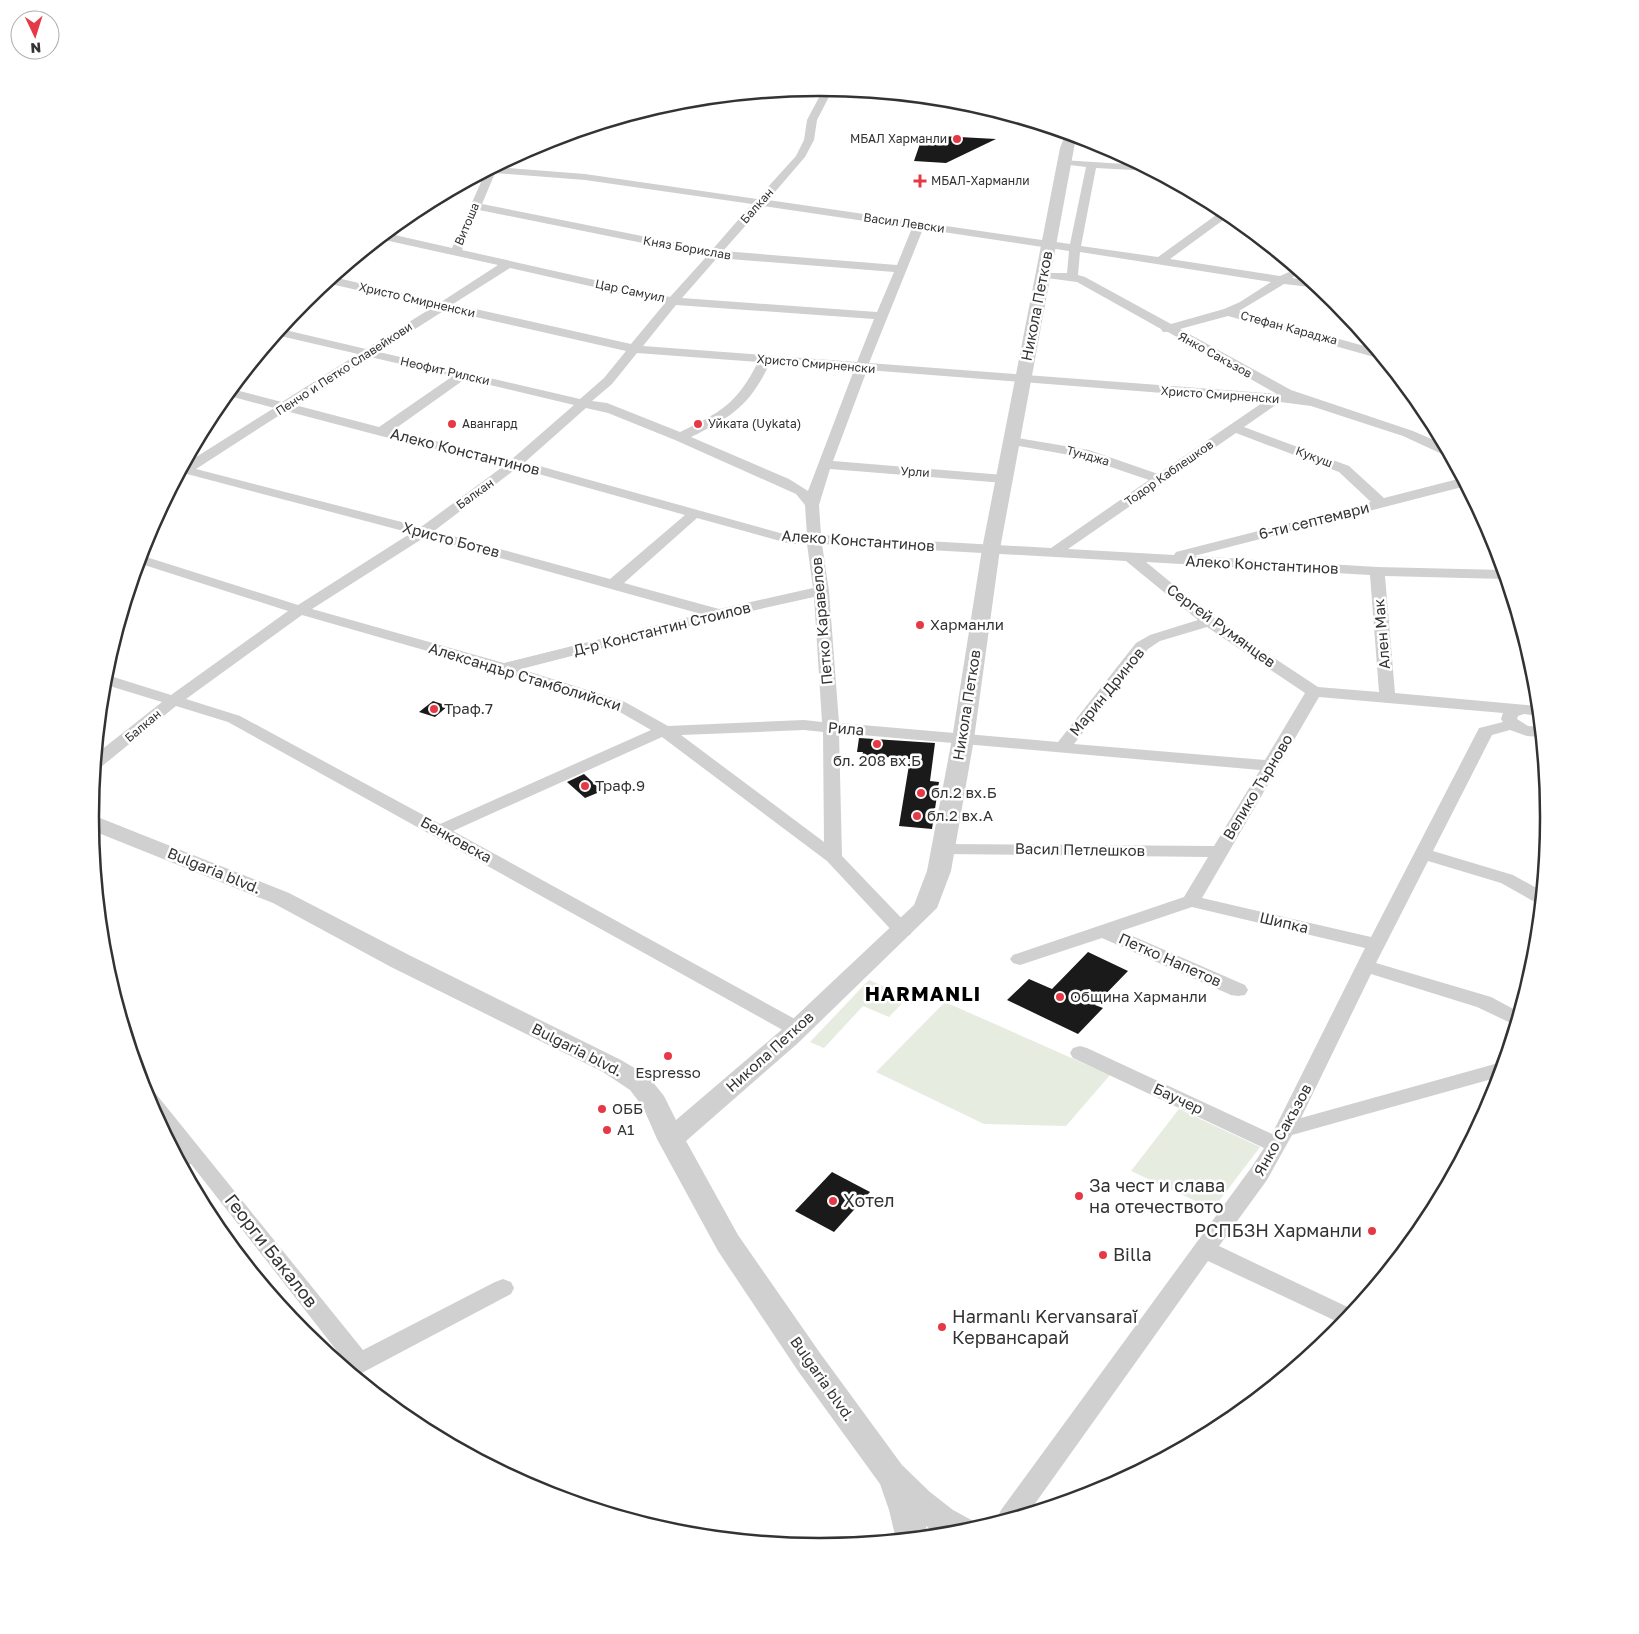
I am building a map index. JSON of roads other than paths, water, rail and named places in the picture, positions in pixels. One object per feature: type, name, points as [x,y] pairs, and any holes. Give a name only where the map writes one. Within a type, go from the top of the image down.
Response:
[{"type":"street","name":"Балкан","points":[[101,758],[173,701],[300,610],[423,532],[506,471],[608,381],[673,301],[800,157],[809,140],[812,120],[825,96]]},
{"type":"street","name":"Никола Петков","points":[[670,1139],[797,1029],[903,931],[925,908],[939,871],[963,739],[991,549],[1069,142]]},
{"type":"street","points":[[1066,162],[1130,167]]},
{"type":"street","points":[[1043,275],[1072,276],[1075,248],[1092,164]]},
{"type":"street","name":"Васил Левски","points":[[501,171],[577,176],[1160,260],[1303,283]]},
{"type":"street","name":"Витоша","points":[[456,251],[486,179]]},
{"type":"street","name":"Княз Борислав","points":[[475,206],[714,254],[902,269]]},
{"type":"street","points":[[1160,260],[1219,218]]},
{"type":"street","name":"Петко Каравелов","points":[[833,857],[831,728],[821,591],[814,539],[812,505],[817,485],[881,316],[919,225]]},
{"type":"street","name":"Цар Самуил","points":[[391,238],[673,301],[881,316]]},
{"type":"street","name":"Пенчо и Петко Славейкови","points":[[190,467],[508,264]]},
{"type":"street","points":[[1167,329],[1228,312],[1244,305],[1293,273]]},
{"type":"street","name":"Янко Сакъзов","points":[[1072,276],[1081,279],[1281,396],[1434,441]]},
{"type":"street","name":"Христо Смирненски","points":[[337,282],[635,349],[1023,380],[1281,396]]},
{"type":"street","name":"Стефан Караджа","points":[[1228,312],[1369,351]]},
{"type":"street","name":"Неофит Рилски","points":[[286,334],[612,410],[680,437],[801,491],[812,505]]},
{"type":"street","points":[[680,437],[723,416],[738,404],[748,392],[766,359]]},
{"type":"street","points":[[381,432],[463,375]]},
{"type":"street","name":"Алеко Константинов","points":[[237,394],[381,432],[514,463],[791,540],[814,539],[1377,571],[1498,575]]},
{"type":"street","name":"Тодор Каблешков","points":[[1053,553],[1281,396]]},
{"type":"street","name":"Кукуш","points":[[1235,428],[1344,469],[1382,504]]},
{"type":"street","name":"Тунджа","points":[[1012,441],[1084,453],[1161,480]]},
{"type":"street","name":"Урли","points":[[826,465],[1004,479]]},
{"type":"street","name":"Христо Ботев","points":[[187,472],[423,532],[719,614]]},
{"type":"street","name":"6-ти септември","points":[[1164,559],[1458,484]]},
{"type":"street","points":[[614,584],[694,514]]},
{"type":"street","name":"Сергей Румянцев","points":[[1130,557],[1209,620],[1314,692]]},
{"type":"street","name":"Александър Стамболийски","points":[[146,561],[300,610],[503,668],[619,705],[665,731],[833,857],[903,931]]},
{"type":"street","name":"Ален Мак","points":[[1377,571],[1387,697]]},
{"type":"street","name":"Д-р Константин Стоилов","points":[[503,668],[719,614],[821,591]]},
{"type":"street","name":"Марин Дринов","points":[[1063,747],[1142,646],[1155,638],[1209,620]]},
{"type":"street","name":"Бенковска","points":[[112,682],[234,719],[797,1029]]},
{"type":"street","points":[[1314,692],[1486,705],[1513,717],[1528,732],[1535,732]]},
{"type":"street","name":"Велико Търново","points":[[1191,901],[1218,852],[1272,766],[1314,692]]},
{"type":"street","points":[[1513,717],[1522,708],[1532,710]]},
{"type":"street","name":"Янко Сакъзов","points":[[1016,1510],[1206,1250],[1259,1174],[1281,1138],[1376,944],[1485,732],[1513,717]]},
{"type":"street","name":"Рила","points":[[440,831],[649,735],[665,731],[804,725],[1272,766]]},
{"type":"street","name":"Bulgaria blvd.","points":[[99,825],[281,898],[400,961],[612,1066],[639,1082],[655,1104],[670,1139],[728,1243],[809,1362],[891,1475],[919,1502],[952,1525]]},
{"type":"street","name":"Васил Петлешков","points":[[943,849],[1218,852]]},
{"type":"street","points":[[1422,853],[1507,878],[1536,895]]},
{"type":"street","points":[[1020,959],[1191,901]]},
{"type":"street","name":"Шипка","points":[[1191,901],[1376,944]]},
{"type":"street","name":"Петко Напетов","points":[[1101,930],[1238,990]]},
{"type":"street","points":[[1365,966],[1484,1002],[1512,1016]]},
{"type":"street","name":"Баучер","points":[[1080,1052],[1281,1138]]},
{"type":"street","points":[[1281,1138],[1493,1072]]},
{"type":"street","name":"Георги Бакалов","points":[[172,1134],[187,1156],[353,1366]]},
{"type":"street","points":[[1206,1250],[1341,1314]]},
{"type":"street","points":[[353,1366],[503,1288]]},
{"type":"street","name":"Bulgaria blvd.","points":[[891,1475],[904,1504],[911,1532]]},
{"type":"place","name":"МБАЛ Харманли","points":[[957,139]]},
{"type":"place","name":"МБАЛ-Харманли","points":[[920,181]]},
{"type":"place","name":"Авангард","points":[[452,424]]},
{"type":"place","name":"Уйката (Uykata)","points":[[698,424]]},
{"type":"place","name":"Харманли","points":[[920,625]]},
{"type":"place","name":"Траф.7","points":[[434,709]]},
{"type":"place","name":"бл. 208 вх.Б","points":[[877,744]]},
{"type":"place","name":"Траф.9","points":[[585,786]]},
{"type":"place","name":"бл.2 вх.Б","points":[[921,793]]},
{"type":"place","name":"бл.2 вх.А","points":[[917,816]]},
{"type":"place","name":"Община Харманли","points":[[1060,997]]},
{"type":"place","name":"Espresso","points":[[668,1056]]},
{"type":"place","name":"ОББ","points":[[602,1109]]},
{"type":"place","name":"A1","points":[[607,1130]]},
{"type":"place","name":"За чест и слава на отечеството","points":[[1079,1196]]},
{"type":"place","name":"Хотел","points":[[833,1201]]},
{"type":"place","name":"РСПБЗН Харманли","points":[[1372,1231]]},
{"type":"place","name":"Billa","points":[[1103,1255]]},
{"type":"place","name":"Harmanlı Kervansaraĭ Кервансарай","points":[[942,1327]]},
{"type":"district","name":"HARMANLI","points":[[923,994]]}]
